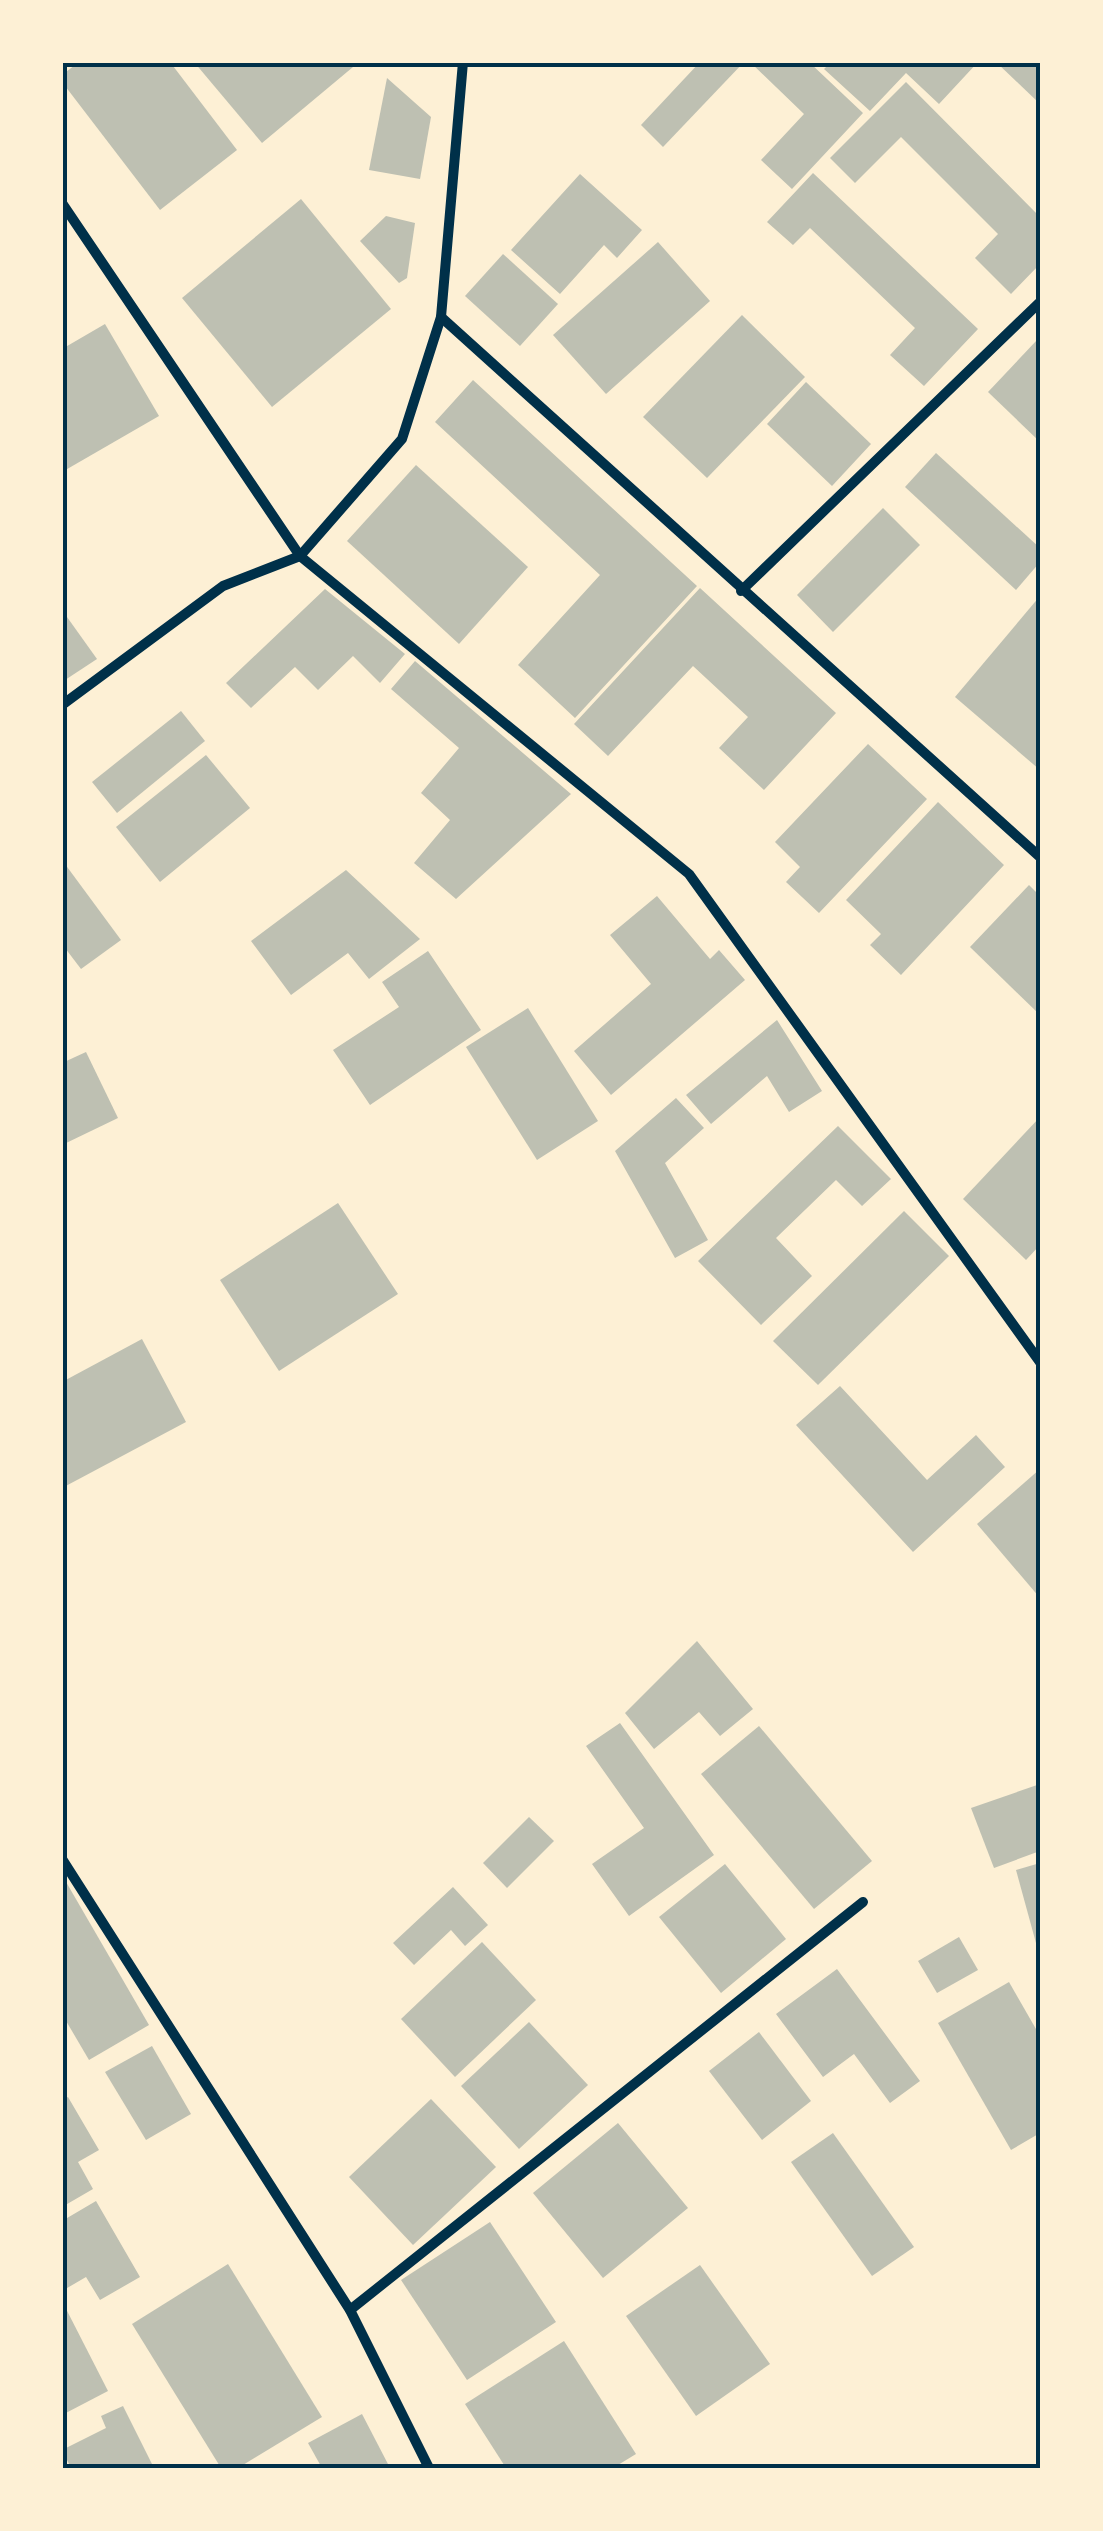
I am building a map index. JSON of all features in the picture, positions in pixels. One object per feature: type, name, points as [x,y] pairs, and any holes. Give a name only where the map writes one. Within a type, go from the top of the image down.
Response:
[{"type":"street","points":[[62,705],[224,586],[300,556],[402,439],[441,317],[463,62]]},
{"type":"street","points":[[62,203],[300,556],[688,874],[1040,1362]]},
{"type":"street","points":[[741,591],[1040,302]]},
{"type":"street","points":[[441,317],[1040,858]]},
{"type":"street","points":[[62,1859],[350,2310],[428,2468]]},
{"type":"street","points":[[350,2310],[864,1902]]},
{"type":"building","points":[[79,62],[170,62],[237,150],[160,210],[62,82],[62,75]]},
{"type":"building","points":[[194,62],[359,62],[262,143]]},
{"type":"building","points":[[700,62],[744,62],[663,147],[641,125]]},
{"type":"building","points":[[750,62],[809,62],[863,113],[792,189],[761,160],[804,114]]},
{"type":"building","points":[[831,62],[978,62],[939,104],[906,73],[870,111],[824,69]]},
{"type":"building","points":[[996,62],[1040,62],[1040,104]]},
{"type":"building","points":[[387,78],[431,117],[420,179],[369,170]]},
{"type":"building","points":[[906,82],[1040,217],[1040,264],[1011,294],[975,258],[998,234],[901,137],[855,183],[830,158]]},
{"type":"building","points":[[813,173],[978,329],[924,386],[890,355],[915,328],[810,228],[793,245],[767,222]]},
{"type":"building","points":[[580,174],[642,230],[617,258],[604,245],[560,294],[511,250]]},
{"type":"building","points":[[301,199],[391,309],[272,407],[182,298]]},
{"type":"building","points":[[386,216],[415,223],[407,278],[399,283],[360,241]]},
{"type":"building","points":[[658,242],[710,301],[606,394],[553,335]]},
{"type":"building","points":[[503,254],[558,304],[520,346],[465,296]]},
{"type":"building","points":[[742,315],[805,377],[707,478],[643,417]]},
{"type":"building","points":[[105,324],[159,416],[62,472],[62,349]]},
{"type":"building","points":[[1037,340],[1040,343],[1040,442],[988,392]]},
{"type":"building","points":[[473,380],[697,586],[575,718],[518,665],[600,575],[435,422]]},
{"type":"building","points":[[806,382],[871,444],[832,486],[767,424]]},
{"type":"building","points":[[936,453],[1040,548],[1040,562],[1016,590],[905,487]]},
{"type":"building","points":[[416,465],[528,567],[459,644],[347,541]]},
{"type":"building","points":[[883,508],[920,545],[833,632],[797,595]]},
{"type":"building","points":[[700,588],[836,713],[764,790],[719,748],[748,717],[693,666],[608,756],[574,724]]},
{"type":"building","points":[[325,589],[405,654],[380,683],[353,656],[318,690],[295,667],[251,708],[226,683]]},
{"type":"building","points":[[1040,596],[1040,770],[955,697]]},
{"type":"building","points":[[62,610],[97,659],[62,682]]},
{"type":"building","points":[[415,661],[571,794],[456,899],[414,863],[450,820],[421,793],[459,748],[391,689]]},
{"type":"building","points":[[181,711],[205,741],[117,813],[92,782]]},
{"type":"building","points":[[868,744],[927,799],[819,913],[786,882],[800,867],[775,842]]},
{"type":"building","points":[[206,755],[250,808],[160,882],[116,827]]},
{"type":"building","points":[[938,802],[1004,865],[901,975],[870,945],[881,934],[846,900]]},
{"type":"building","points":[[62,860],[121,940],[81,969],[62,944]]},
{"type":"building","points":[[346,870],[420,939],[369,979],[348,953],[291,995],[251,941]]},
{"type":"building","points":[[1029,885],[1040,896],[1040,1015],[970,947]]},
{"type":"building","points":[[657,896],[710,959],[719,950],[745,980],[611,1095],[574,1051],[651,984],[610,935]]},
{"type":"building","points":[[428,951],[481,1030],[370,1105],[333,1050],[399,1007],[382,982]]},
{"type":"building","points":[[528,1008],[598,1121],[537,1160],[466,1047]]},
{"type":"building","points":[[777,1020],[822,1091],[789,1112],[767,1076],[711,1124],[686,1095]]},
{"type":"building","points":[[86,1052],[118,1118],[62,1145],[62,1063]]},
{"type":"building","points":[[676,1098],[704,1128],[665,1163],[708,1240],[675,1258],[615,1151]]},
{"type":"building","points":[[1040,1117],[1040,1245],[1026,1260],[963,1199]]},
{"type":"building","points":[[838,1126],[891,1179],[862,1206],[836,1180],[776,1238],[812,1276],[761,1325],[698,1261]]},
{"type":"building","points":[[338,1203],[398,1294],[279,1371],[220,1280]]},
{"type":"building","points":[[904,1211],[949,1256],[818,1385],[773,1341]]},
{"type":"building","points":[[142,1339],[186,1422],[62,1488],[62,1382]]},
{"type":"building","points":[[840,1386],[927,1480],[976,1435],[1005,1467],[913,1552],[796,1425]]},
{"type":"building","points":[[1040,1469],[1040,1598],[977,1524]]},
{"type":"building","points":[[697,1641],[753,1709],[720,1736],[699,1712],[654,1749],[625,1713]]},
{"type":"building","points":[[620,1723],[714,1855],[629,1916],[592,1864],[644,1828],[586,1746]]},
{"type":"building","points":[[759,1726],[872,1861],[814,1909],[701,1774]]},
{"type":"building","points":[[1040,1784],[1040,1851],[994,1868],[971,1808]]},
{"type":"building","points":[[529,1817],[554,1841],[507,1888],[483,1863]]},
{"type":"building","points":[[1040,1863],[1040,1953],[1039,1954],[1016,1870]]},
{"type":"building","points":[[725,1864],[786,1939],[721,1993],[659,1917]]},
{"type":"building","points":[[62,1875],[149,2025],[89,2060],[62,2014]]},
{"type":"building","points":[[453,1887],[488,1925],[465,1946],[451,1930],[414,1965],[393,1943]]},
{"type":"building","points":[[959,1937],[978,1970],[937,1993],[918,1961]]},
{"type":"building","points":[[482,1942],[536,2000],[455,2077],[401,2019]]},
{"type":"building","points":[[837,1969],[920,2081],[890,2103],[854,2054],[823,2077],[776,2014]]},
{"type":"building","points":[[1009,1982],[1040,2036],[1040,2133],[1011,2150],[938,2023]]},
{"type":"building","points":[[529,2022],[588,2085],[519,2149],[461,2086]]},
{"type":"building","points":[[759,2032],[811,2101],[762,2140],[709,2071]]},
{"type":"building","points":[[152,2046],[191,2114],[146,2140],[105,2072]]},
{"type":"building","points":[[68,2097],[99,2150],[78,2162],[93,2189],[62,2207],[62,2100]]},
{"type":"building","points":[[431,2099],[496,2167],[413,2245],[349,2177]]},
{"type":"building","points":[[618,2123],[688,2208],[603,2278],[533,2193]]},
{"type":"building","points":[[833,2133],[914,2247],[872,2276],[791,2162]]},
{"type":"building","points":[[96,2201],[140,2277],[100,2300],[86,2277],[62,2291],[62,2221]]},
{"type":"building","points":[[490,2222],[556,2322],[467,2380],[401,2280]]},
{"type":"building","points":[[228,2264],[322,2417],[238,2468],[221,2468],[132,2324]]},
{"type":"building","points":[[700,2265],[770,2364],[696,2416],[626,2316]]},
{"type":"building","points":[[62,2301],[108,2391],[62,2415]]},
{"type":"building","points":[[564,2341],[636,2454],[613,2468],[506,2468],[465,2404]]},
{"type":"building","points":[[123,2406],[154,2468],[71,2468],[62,2450],[106,2428],[101,2416]]},
{"type":"building","points":[[362,2414],[389,2466],[322,2468],[308,2443]]}]
